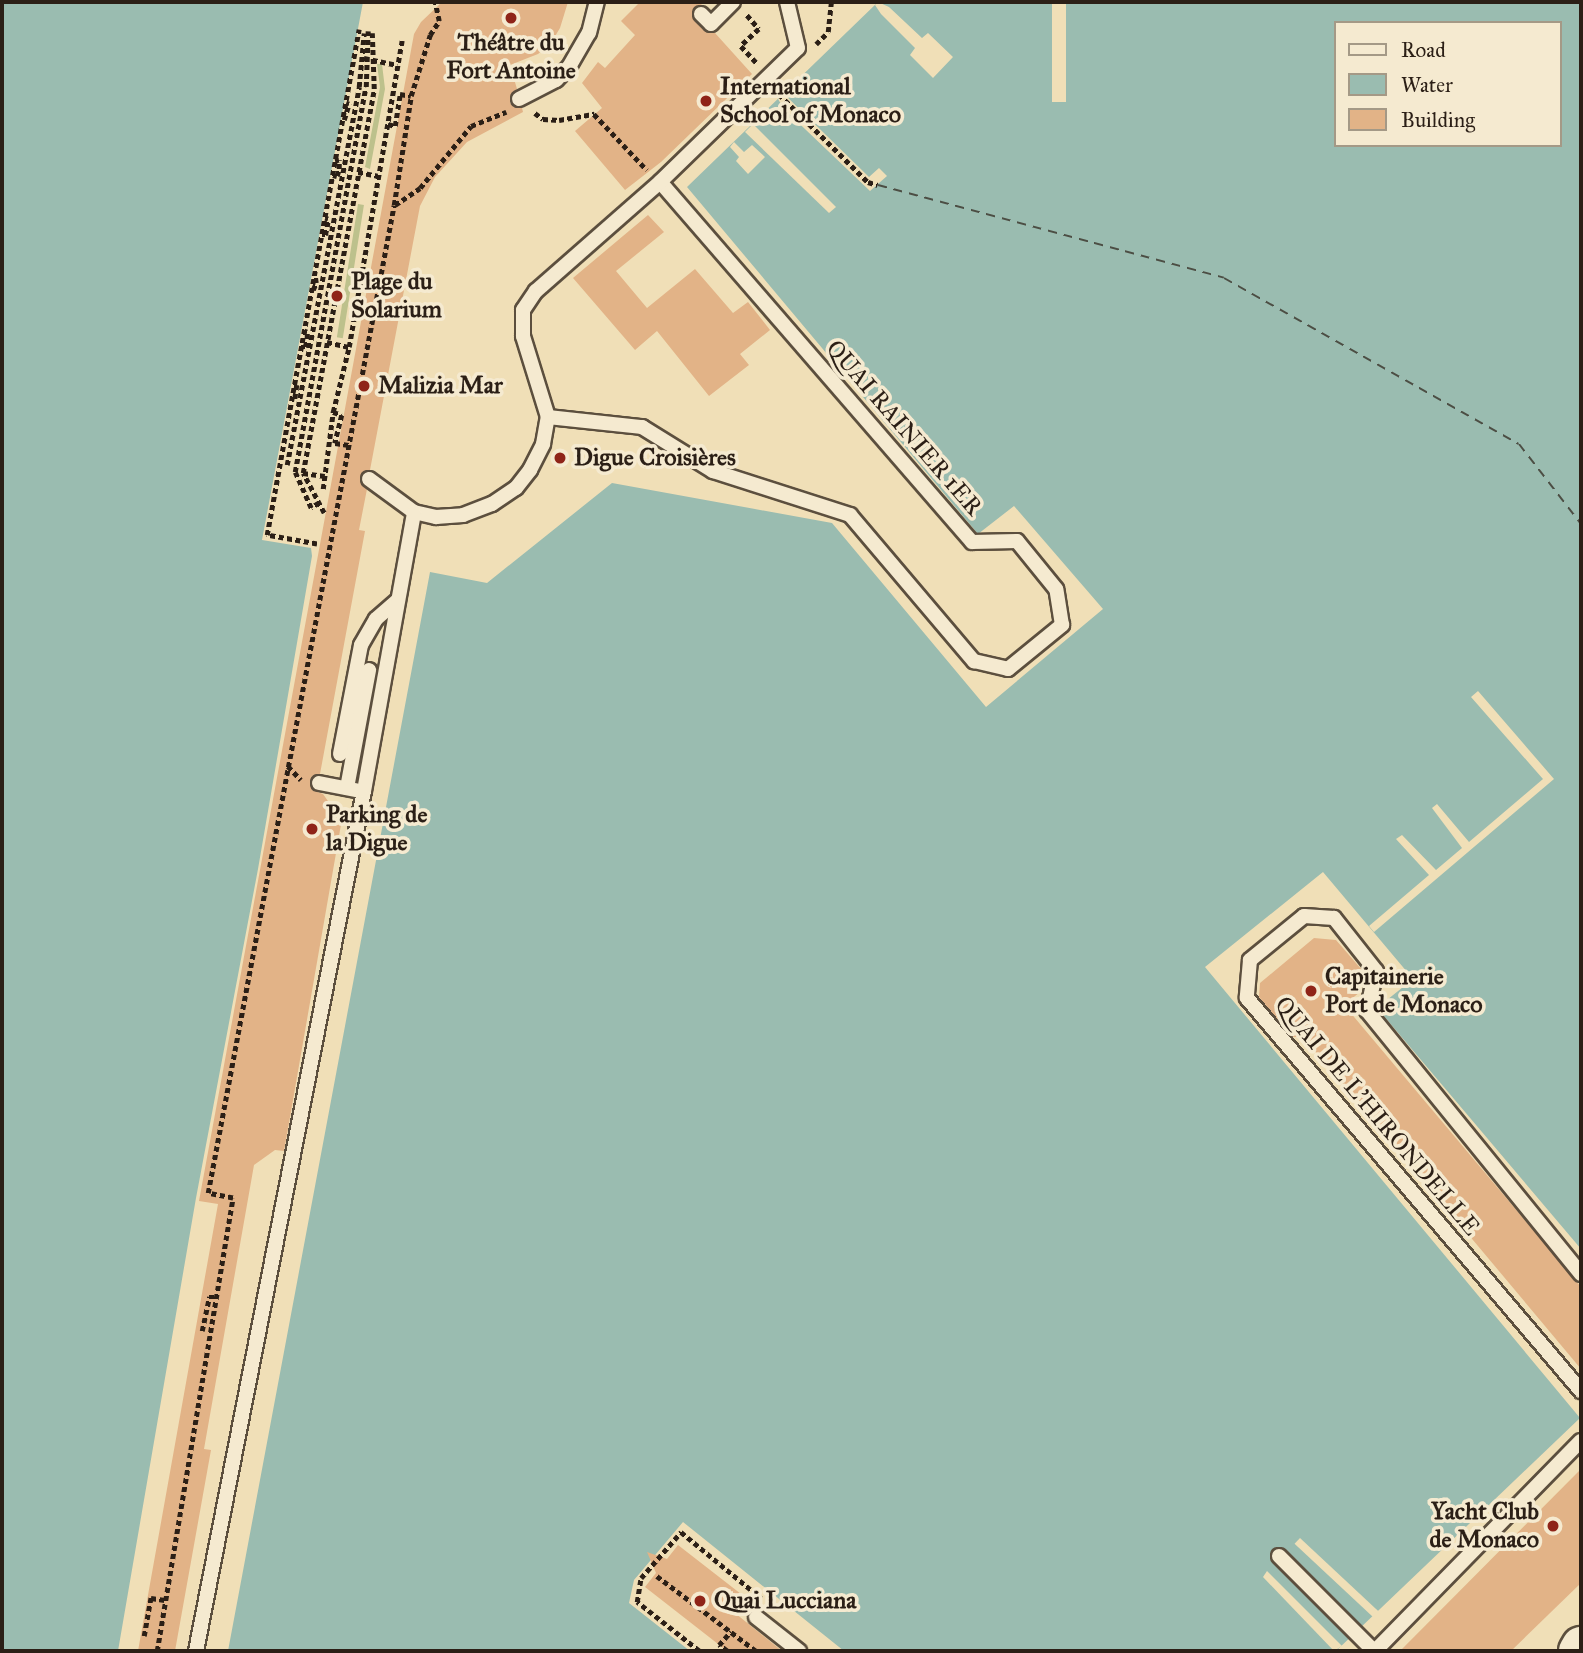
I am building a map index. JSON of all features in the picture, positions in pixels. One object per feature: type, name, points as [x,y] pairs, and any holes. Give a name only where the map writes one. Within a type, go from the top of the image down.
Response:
[{"type":"main road","points":[[1578,1651],[1581,1646]]},
{"type":"lane","points":[[519,99],[556,80],[569,67],[589,33],[597,2]]},
{"type":"lane","points":[[369,479],[414,512],[436,517],[463,514],[492,504],[516,488],[530,470],[543,444],[548,417],[523,336],[523,310],[536,291],[771,82],[798,48],[789,3]]},
{"type":"lane","points":[[701,14],[711,24],[737,6]]},
{"type":"lane","name":"QUAI RAINIER 1ER","points":[[548,417],[642,427],[713,471],[850,514],[974,662],[1008,668],[1062,625],[1056,589],[1017,541],[972,542],[660,182]]},
{"type":"lane","points":[[196,1651],[365,791],[414,512]]},
{"type":"lane","points":[[341,754],[361,645],[376,619],[398,600]]},
{"type":"lane","points":[[348,788],[369,670]]},
{"type":"lane","points":[[318,783],[365,791]]},
{"type":"lane","name":"QUAI DE L’HIRONDELLE","points":[[1581,1274],[1367,1011],[1376,971],[1334,918],[1304,916],[1250,960],[1247,998],[1581,1391]]},
{"type":"lane","points":[[1279,1556],[1375,1651],[1581,1441]]},
{"type":"lane","points":[[756,1617],[799,1651]]},
{"type":"path","points":[[157,1651],[233,1198],[208,1193],[394,205],[411,96],[430,35],[439,21],[435,2]]},
{"type":"path","points":[[737,6],[759,29],[741,46],[771,82],[868,182],[878,185]]},
{"type":"path","points":[[283,465],[294,385],[353,62],[356,48],[366,31]]},
{"type":"path","points":[[317,544],[267,535],[299,395],[341,169],[354,114],[366,31]]},
{"type":"path","points":[[324,513],[303,473],[374,89],[374,60],[366,31]]},
{"type":"path","points":[[323,489],[333,412],[349,346],[402,41]]},
{"type":"path","points":[[318,503],[311,508],[296,468],[362,115],[362,57],[356,48]]},
{"type":"path","points":[[353,62],[362,57],[397,65]]},
{"type":"path","points":[[388,124],[395,126],[400,94],[411,96]]},
{"type":"path","points":[[343,120],[346,120],[348,113],[349,104],[346,103]]},
{"type":"path","points":[[394,205],[420,188],[471,127],[506,112],[510,118]]},
{"type":"path","points":[[348,113],[369,117]]},
{"type":"path","points":[[534,113],[543,119],[559,120],[594,114],[660,182]]},
{"type":"path","points":[[332,176],[337,176],[341,169],[339,160],[335,161]]},
{"type":"path","points":[[341,169],[351,171]]},
{"type":"path","points":[[358,172],[378,176]]},
{"type":"path","points":[[322,235],[325,235],[330,227],[328,219],[325,218]]},
{"type":"path","points":[[330,227],[347,231]]},
{"type":"path","points":[[314,276],[317,276],[319,284]]},
{"type":"path","points":[[319,284],[337,287]]},
{"type":"path","points":[[312,289],[319,284]]},
{"type":"path","points":[[301,347],[305,347],[309,339],[304,331]]},
{"type":"path","points":[[309,339],[319,341]]},
{"type":"path","points":[[327,342],[349,346]]},
{"type":"path","points":[[292,401],[299,395],[297,385],[294,385]]},
{"type":"path","points":[[299,395],[317,398]]},
{"type":"path","points":[[333,412],[342,415],[335,443],[349,445]]},
{"type":"path","points":[[283,465],[296,468]]},
{"type":"path","points":[[303,473],[325,477]]},
{"type":"path","points":[[202,1331],[209,1297],[215,1297]]},
{"type":"path","points":[[699,1651],[637,1602],[641,1578],[681,1532],[767,1603],[756,1617]]},
{"type":"path","points":[[657,1576],[756,1651]]},
{"type":"path","points":[[144,1636],[151,1598],[165,1600]]},
{"type":"path","points":[[727,1651],[719,1645],[731,1630]]},
{"type":"green space","points":[[377,64],[382,64],[385,89],[370,169],[365,167],[380,87]]},
{"type":"green space","points":[[358,204],[364,205],[343,338],[337,337]]},
{"type":"water","points":[[2,2],[363,2],[262,540],[311,548],[312,556],[258,869],[196,1198],[118,1651],[2,1651]]},
{"type":"water","points":[[878,2],[1581,2],[1581,1249],[1377,1008],[1413,979],[1323,872],[1205,967],[1580,1418],[1336,1651],[844,1651],[683,1522],[634,1580],[629,1603],[690,1651],[228,1651],[430,572],[487,583],[612,483],[832,523],[986,707],[1103,609],[1014,506],[978,534],[687,187]]},
{"type":"pier","points":[[878,2],[889,7],[922,38],[928,33],[953,57],[933,78],[910,55],[915,48],[881,14],[875,5]]},
{"type":"pier","points":[[1052,2],[1066,2],[1066,102],[1052,102]]},
{"type":"pier","points":[[784,94],[869,177],[879,168],[887,176],[870,191],[784,109],[778,99]]},
{"type":"pier","points":[[753,124],[836,207],[829,213],[745,132]]},
{"type":"pier","points":[[734,142],[744,152],[752,145],[765,157],[748,174],[736,161],[739,157],[730,147]]},
{"type":"pier","points":[[1478,691],[1554,779],[1374,932],[1369,926],[1429,875],[1396,839],[1402,835],[1436,870],[1462,848],[1432,808],[1437,804],[1469,842],[1543,779],[1471,697]]},
{"type":"pier","points":[[1300,1538],[1379,1612],[1374,1618],[1295,1544]]},
{"type":"pier","points":[[1267,1571],[1342,1646],[1334,1651],[1263,1577]]},
{"type":"building","points":[[442,2],[568,2],[560,28],[551,43],[538,54],[510,65],[517,89],[511,94],[510,103],[514,107],[522,108],[523,112],[467,142],[435,177],[420,206],[370,470],[360,477],[367,489],[359,530],[365,531],[320,774],[312,776],[310,782],[312,790],[323,794],[335,811],[343,813],[284,1151],[275,1150],[254,1165],[204,1449],[211,1450],[175,1651],[138,1651],[218,1204],[199,1201],[414,34],[421,22]]},
{"type":"building","points":[[640,2],[707,2],[694,8],[694,20],[705,31],[715,33],[752,74],[661,162],[625,190],[575,131],[602,108],[582,83],[598,62],[605,68],[635,35],[621,21]]},
{"type":"building","points":[[648,215],[664,232],[616,271],[647,308],[695,269],[733,313],[748,302],[770,330],[740,354],[749,365],[709,396],[657,331],[635,350],[573,278]]},
{"type":"building","points":[[1314,938],[1336,940],[1362,970],[1360,992],[1344,1005],[1581,1287],[1581,1369],[1303,1037],[1292,1037],[1259,997],[1260,983]]},
{"type":"building","name":"Yacht Club de Monaco","points":[[1581,1469],[1581,1583],[1511,1651],[1400,1651]]},
{"type":"building","name":"Quai Lucciana","points":[[678,1545],[741,1594],[730,1609],[782,1651],[727,1651],[645,1587],[656,1573],[647,1552],[667,1559]]},
{"type":"ferry route","points":[[878,185],[1224,278],[1519,444],[1581,524]]},
{"type":"place","name":"Théâtre du Fort Antoine","points":[[511,18]]},
{"type":"place","name":"International School of Monaco","points":[[706,101]]},
{"type":"place","name":"Plage du Solarium","points":[[337,296]]},
{"type":"place","name":"Malizia Mar","points":[[364,386]]},
{"type":"place","name":"Digue Croisières","points":[[560,458]]},
{"type":"place","name":"Parking de la Digue","points":[[312,829]]},
{"type":"place","name":"Capitainerie Port de Monaco","points":[[1311,991]]},
{"type":"place","name":"Yacht Club de Monaco","points":[[1553,1526]]},
{"type":"place","name":"Quai Lucciana","points":[[700,1601]]}]
